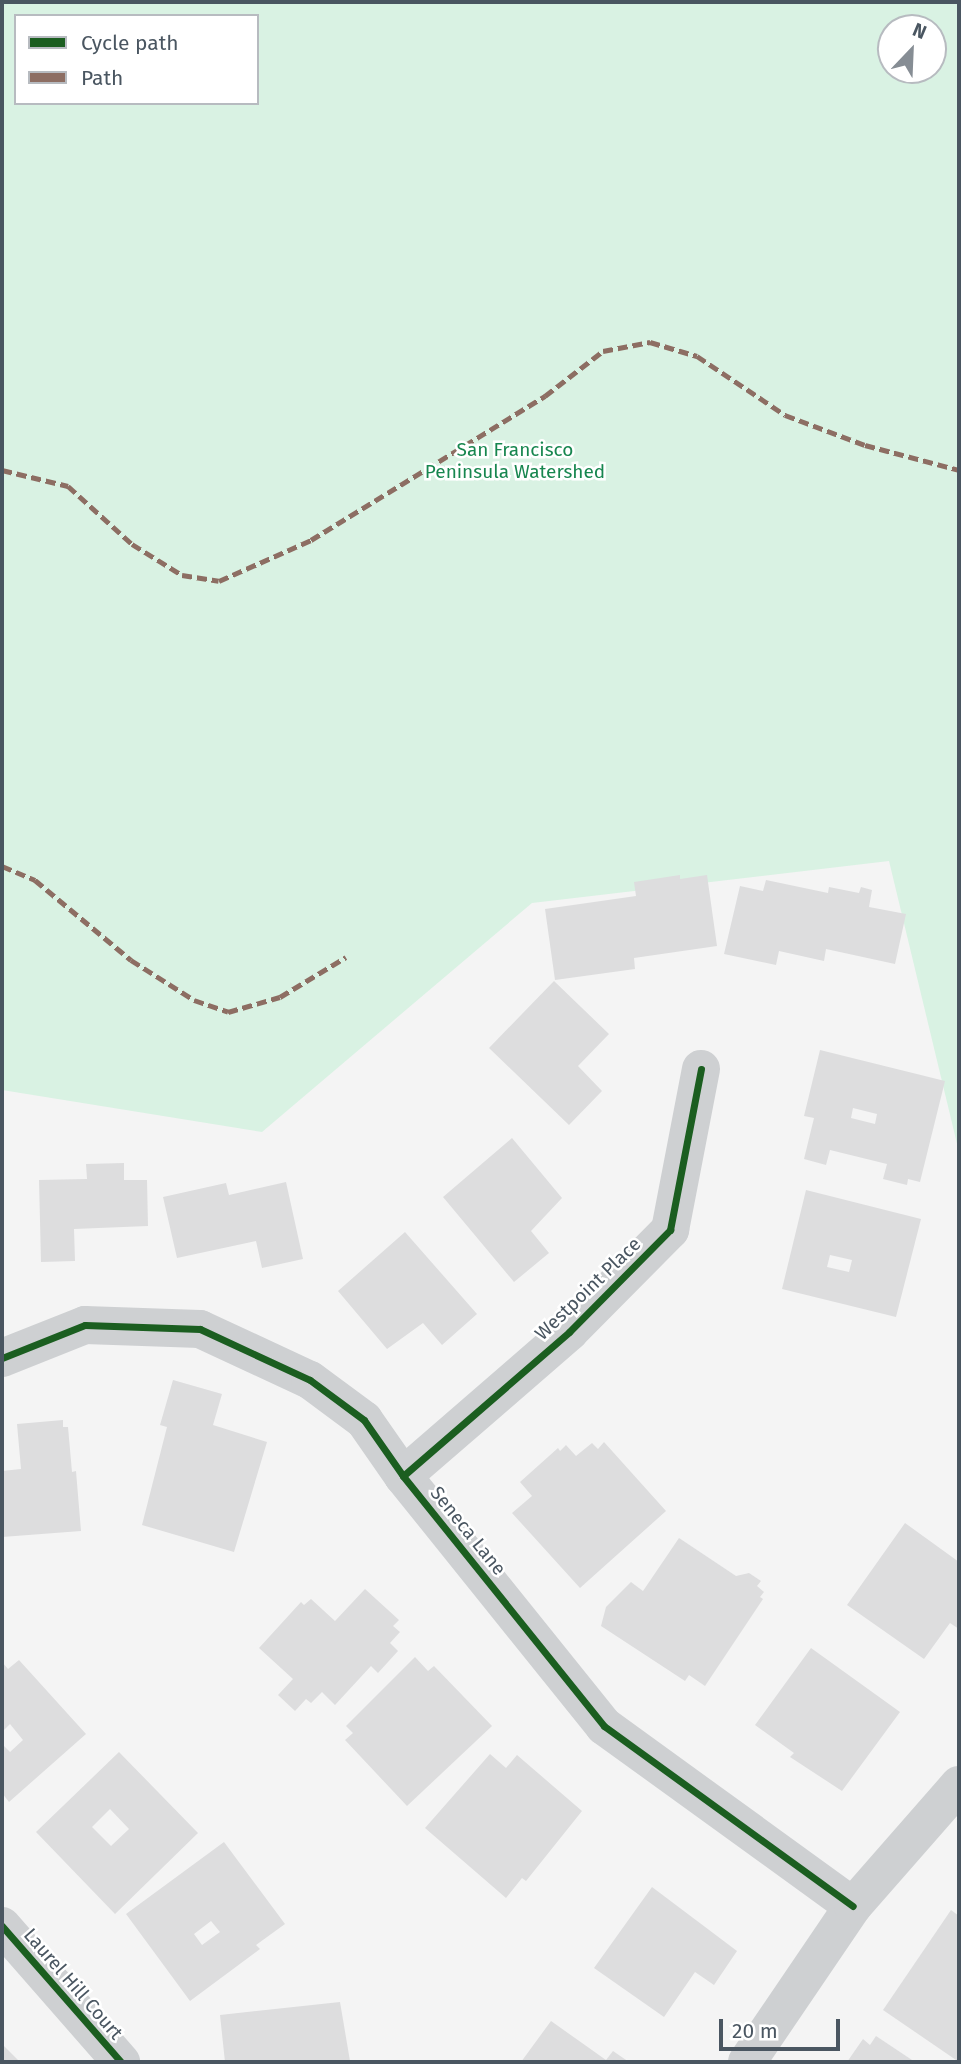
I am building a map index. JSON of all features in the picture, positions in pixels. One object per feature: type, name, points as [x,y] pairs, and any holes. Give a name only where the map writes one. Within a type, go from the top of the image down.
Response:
[{"type":"street","name":"Westpoint Place","points":[[403,1476],[569,1332],[670,1230],[701,1069]]},
{"type":"street","name":"Seneca Lane","points":[[2,1358],[85,1325],[200,1329],[310,1380],[363,1420],[403,1476],[604,1726],[853,1906]]},
{"type":"street","points":[[747,2062],[853,1906],[959,1785]]},
{"type":"street","name":"Laurel Hill Court","points":[[2,1926],[121,2062]]},
{"type":"green space","name":"San Francisco Peninsula Watershed","points":[[2,2],[959,2],[959,1152],[889,861],[532,903],[262,1132],[2,1090]]},
{"type":"building","points":[[680,875],[680,879],[707,875],[717,946],[634,958],[635,969],[555,980],[545,909],[636,896],[634,882]]},
{"type":"building","points":[[766,880],[828,893],[829,887],[859,893],[861,887],[872,890],[869,907],[906,914],[895,964],[826,949],[824,961],[779,951],[776,965],[724,954],[740,886],[763,891]]},
{"type":"building","points":[[554,981],[609,1034],[578,1066],[602,1091],[569,1125],[489,1048]]},
{"type":"building","points":[[820,1050],[945,1081],[920,1182],[908,1179],[907,1185],[883,1179],[887,1164],[830,1150],[826,1165],[804,1159],[814,1118],[804,1116]],"holes":[[[853,1108],[877,1114],[875,1124],[851,1118]]]},
{"type":"building","points":[[512,1138],[562,1198],[531,1231],[549,1253],[514,1282],[443,1197]]},
{"type":"building","points":[[124,1163],[124,1180],[147,1180],[148,1226],[74,1229],[75,1261],[41,1262],[39,1180],[87,1179],[86,1164]]},
{"type":"building","points":[[286,1182],[303,1259],[262,1268],[256,1241],[177,1258],[163,1197],[226,1183],[229,1195]]},
{"type":"building","points":[[806,1190],[921,1219],[896,1317],[782,1289]],"holes":[[[830,1255],[852,1260],[849,1272],[827,1267]]]},
{"type":"building","points":[[405,1232],[477,1314],[442,1345],[423,1323],[387,1349],[338,1291]]},
{"type":"building","points":[[173,1380],[222,1394],[213,1425],[267,1442],[234,1552],[142,1525],[167,1427],[160,1425]]},
{"type":"building","points":[[63,1420],[63,1427],[68,1427],[72,1472],[76,1471],[81,1531],[2,1537],[2,1471],[21,1469],[17,1424]]},
{"type":"building","points":[[604,1442],[666,1511],[580,1588],[512,1513],[532,1496],[520,1482],[558,1448],[560,1451],[566,1445],[576,1456],[592,1443],[598,1449]]},
{"type":"building","points":[[905,1523],[959,1562],[959,1629],[950,1623],[924,1659],[847,1605]]},
{"type":"building","points":[[679,1538],[736,1576],[749,1573],[761,1581],[757,1586],[764,1592],[760,1597],[763,1599],[705,1686],[689,1675],[685,1681],[601,1626],[606,1607],[631,1582],[643,1591]]},
{"type":"building","points":[[365,1589],[399,1620],[393,1626],[400,1632],[390,1643],[398,1651],[378,1673],[371,1666],[335,1705],[322,1692],[311,1703],[306,1699],[295,1711],[278,1695],[293,1679],[259,1648],[301,1602],[304,1605],[311,1599],[335,1621]]},
{"type":"building","points":[[811,1648],[900,1712],[842,1791],[790,1757],[794,1753],[755,1725]]},
{"type":"building","points":[[415,1657],[428,1671],[434,1666],[492,1726],[407,1806],[345,1740],[353,1733],[346,1726]]},
{"type":"building","points":[[19,1660],[86,1734],[9,1802],[2,1793],[2,1744],[10,1752],[23,1740],[10,1724],[2,1732],[2,1662],[8,1669]]},
{"type":"building","points":[[119,1752],[198,1833],[115,1914],[36,1832]],"holes":[[[110,1809],[129,1829],[111,1846],[92,1827]]]},
{"type":"building","points":[[490,1754],[506,1768],[517,1755],[582,1811],[526,1881],[522,1878],[506,1898],[425,1828]]},
{"type":"building","points":[[224,1842],[285,1924],[256,1945],[260,1949],[190,2001],[126,1914]],"holes":[[[211,1921],[220,1932],[202,1945],[194,1934]]]},
{"type":"building","points":[[652,1887],[737,1951],[714,1985],[695,1972],[664,2017],[594,1968]]},
{"type":"building","points":[[951,1910],[959,1916],[959,2062],[883,2010]]},
{"type":"building","points":[[340,2002],[350,2061],[225,2062],[220,2015]]},
{"type":"building","points":[[551,2021],[606,2060],[613,2051],[629,2062],[521,2062]]},
{"type":"building","points":[[876,2036],[915,2062],[847,2062],[863,2039],[870,2045]]},
{"type":"building","points":[[2,2044],[18,2060],[2,2062]]},
{"type":"marked path","points":[[2,470],[68,486],[132,544],[182,575],[219,581],[311,540],[545,396],[603,351],[650,342],[697,356],[785,415],[865,445],[959,470]]},
{"type":"marked path","points":[[2,866],[35,880],[131,960],[194,1000],[228,1012],[280,997],[346,957]]},
{"type":"cycle path","points":[[403,1476],[569,1332],[670,1230],[701,1069]]},
{"type":"cycle path","points":[[2,1358],[85,1325],[200,1329],[310,1380],[364,1420],[403,1476],[604,1726],[853,1906]]},
{"type":"cycle path","points":[[2,1926],[121,2062]]}]
